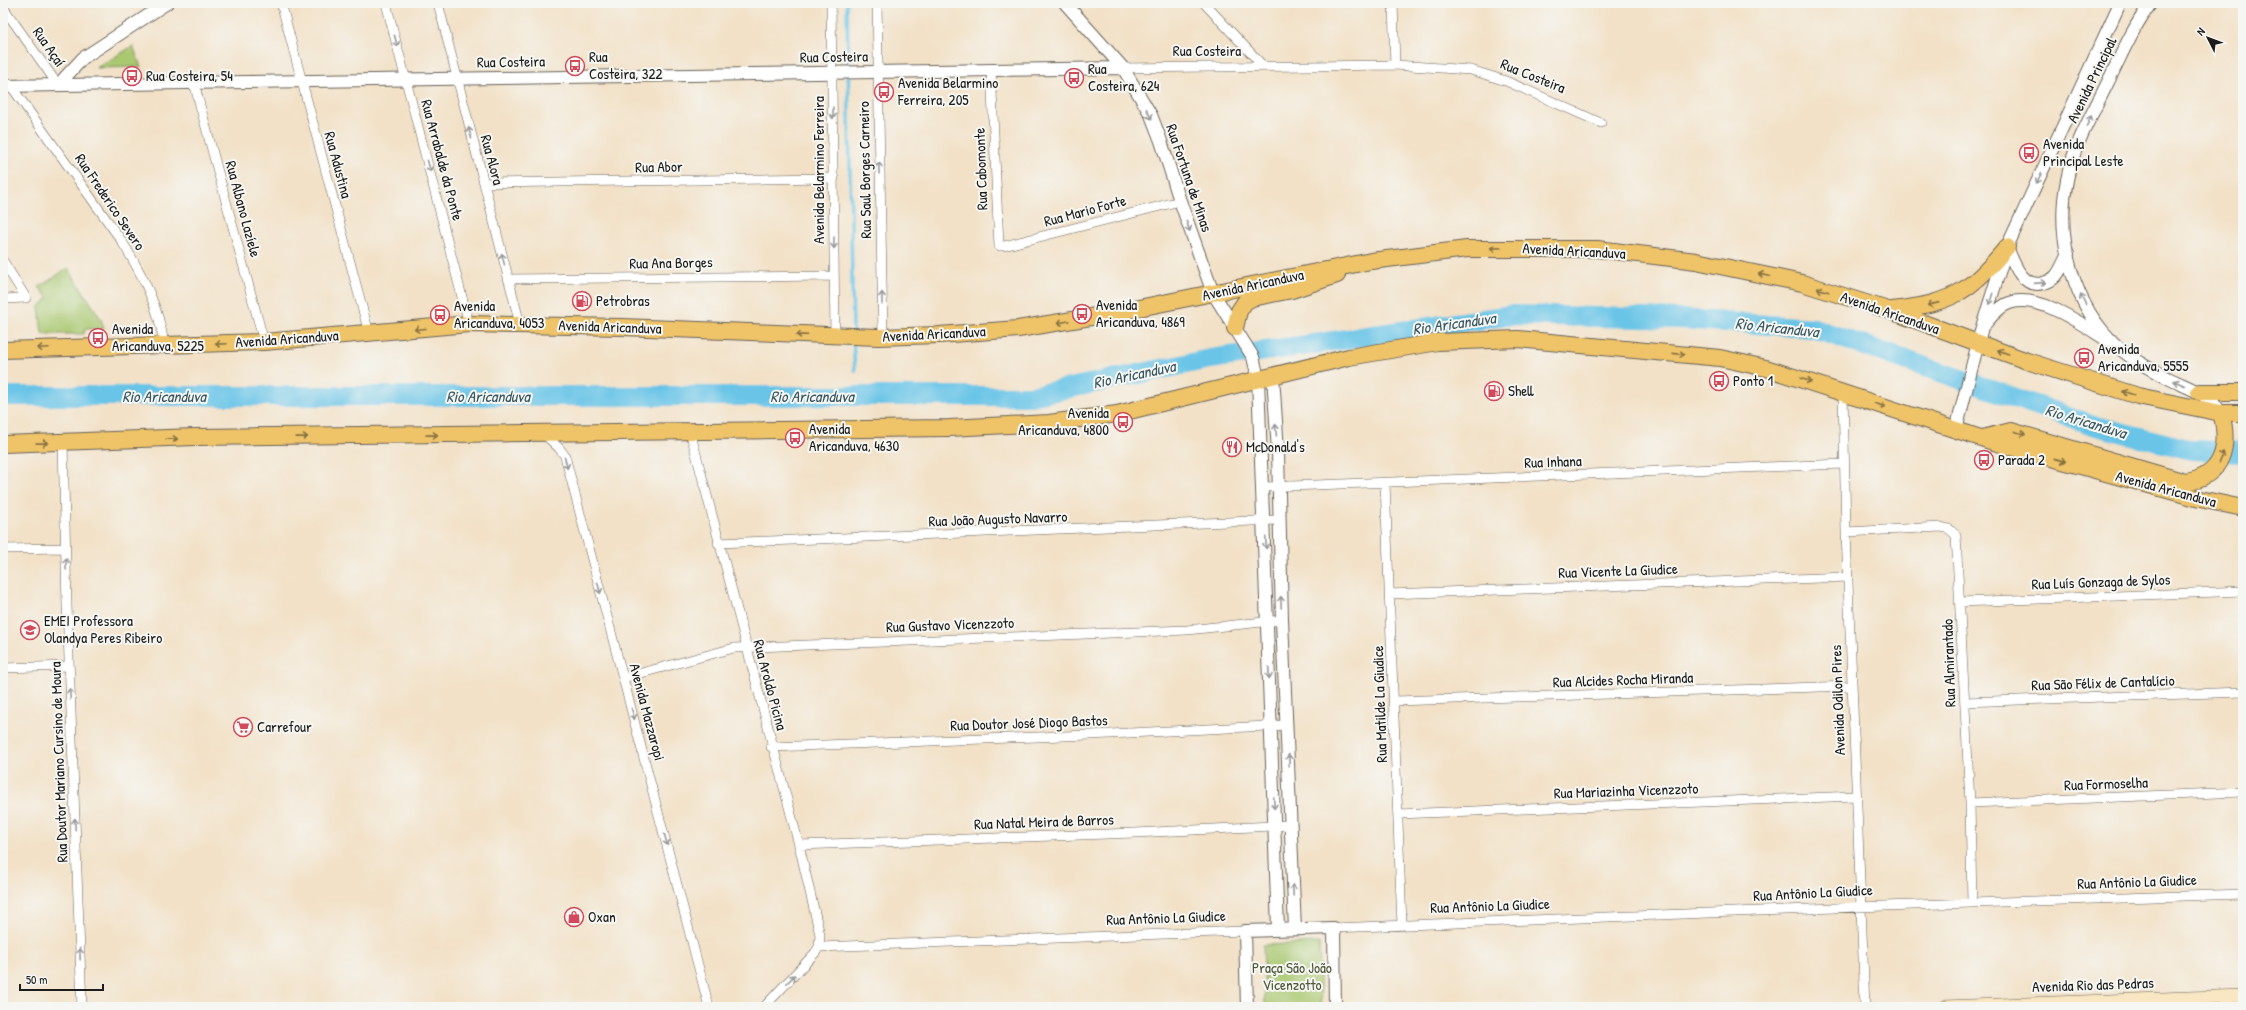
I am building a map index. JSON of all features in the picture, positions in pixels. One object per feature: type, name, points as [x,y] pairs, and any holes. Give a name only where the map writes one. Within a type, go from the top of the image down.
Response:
[{"type":"highway","points":[[1888,310],[1941,302],[1963,291],[1984,275],[2007,247]]},
{"type":"highway","name":"Avenida Aricanduva","points":[[3,350],[264,342],[469,324],[520,324],[881,337],[1018,329],[1109,314],[1355,264],[1467,249],[1597,249],[1696,261],[1802,283],[1888,310],[1977,350],[2138,396],[2222,418],[2243,413]]},
{"type":"highway","points":[[1235,328],[1239,311],[1245,302],[1252,298],[1292,290],[1330,279],[1355,264]]},
{"type":"highway","name":"Avenida Aricanduva","points":[[3,444],[64,443],[195,437],[949,428],[1049,423],[1117,414],[1266,376],[1349,357],[1438,342],[1518,339],[1720,358],[1766,368],[1982,438],[2200,499],[2243,508]]},
{"type":"highway","points":[[2199,392],[2243,392]]},
{"type":"highway","points":[[1982,438],[2010,431],[2185,482],[2197,480],[2208,475],[2217,466],[2223,453],[2222,418]]},
{"type":"main road","name":"Avenida Rio das Pedras","points":[[1944,1007],[2144,1003],[2243,996]]},
{"type":"street","points":[[7,86],[58,85],[83,58],[168,3]]},
{"type":"street","name":"Rua Adustina","points":[[282,3],[301,82],[369,333]]},
{"type":"street","name":"Rua Arrabalde da Ponte","points":[[386,3],[469,324]]},
{"type":"street","name":"Rua Alora","points":[[438,3],[456,79],[520,324]]},
{"type":"street","name":"Avenida Belarmino Ferreira","points":[[831,3],[839,73],[834,178],[833,276],[838,336]]},
{"type":"street","name":"Rua Saul Borges Carneiro","points":[[876,3],[872,72],[881,337]]},
{"type":"street","name":"Rua Fortuna de Minas","points":[[1065,3],[1123,68],[1150,115],[1161,140],[1180,201],[1213,293],[1266,376]]},
{"type":"street","points":[[1204,3],[1262,66]]},
{"type":"street","points":[[1393,3],[1394,65]]},
{"type":"street","name":"Avenida Principal","points":[[1956,430],[1982,328],[2007,247],[2120,3]]},
{"type":"street","name":"Avenida Principal","points":[[2151,3],[2134,28],[2077,148],[2067,179],[2064,207],[2064,229],[2068,254],[2083,301],[2093,318],[2117,346],[2150,369],[2199,392],[2210,399],[2222,418]]},
{"type":"street","name":"Rua Açaí","points":[[3,7],[58,85]]},
{"type":"street","name":"Rua Costeira","points":[[58,85],[839,73],[991,69],[1394,65],[1471,70],[1506,81],[1601,123]]},
{"type":"street","name":"Rua Cabomonte","points":[[991,69],[998,244]]},
{"type":"street","name":"Rua Albano Lazíele","points":[[194,83],[264,342]]},
{"type":"street","name":"Rua Frederico Severo","points":[[7,86],[121,240],[134,261],[155,308],[162,329],[164,346]]},
{"type":"street","name":"Rua Abor","points":[[484,183],[834,178]]},
{"type":"street","name":"Rua Mario Forte","points":[[998,244],[1004,246],[1180,201]]},
{"type":"street","points":[[2007,247],[2020,274],[2026,280],[2039,284],[2050,282],[2056,275],[2068,254]]},
{"type":"street","points":[[3,261],[26,298],[3,299]]},
{"type":"street","name":"Rua Ana Borges","points":[[508,279],[833,276]]},
{"type":"street","points":[[1982,328],[2005,305],[2024,301],[2048,307],[2064,314],[2117,346]]},
{"type":"street","points":[[1266,376],[1279,486],[1282,620],[1294,929]]},
{"type":"street","points":[[1266,376],[1263,487],[1278,929]]},
{"type":"street","name":"Avenida Odilon Pires","points":[[1843,392],[1846,532],[1859,908],[1865,1007]]},
{"type":"street","name":"Rua Aroldo Picina","points":[[690,431],[771,747],[799,844],[820,935],[819,947]]},
{"type":"street","name":"Avenida Mazzaropi","points":[[543,433],[555,444],[564,456],[709,1007]]},
{"type":"street","name":"Rua Doutor Mariano Cursino de Moura","points":[[64,443],[65,548],[82,1007]]},
{"type":"street","name":"Rua Inhana","points":[[1263,487],[1844,464]]},
{"type":"street","name":"Rua Matilde La Giudice","points":[[1385,482],[1395,701],[1402,926]]},
{"type":"street","name":"Rua João Augusto Navarro","points":[[718,543],[1279,520]]},
{"type":"street","name":"Rua Almirantado","points":[[1846,532],[1941,527],[1949,529],[1956,535],[1958,543],[1970,803],[1972,903]]},
{"type":"street","points":[[3,549],[65,548]]},
{"type":"street","name":"Rua Vicente La Giudice","points":[[1389,594],[1848,577]]},
{"type":"street","name":"Rua Luís Gonzaga de Sylos","points":[[1960,602],[2243,590]]},
{"type":"street","name":"Rua Gustavo Vicenzzoto","points":[[623,678],[734,648],[1187,630],[1282,620]]},
{"type":"street","points":[[3,668],[69,666]]},
{"type":"street","name":"Rua Alcides Rocha Miranda","points":[[1395,701],[1852,686]]},
{"type":"street","name":"Rua São Félix de Cantalício","points":[[1965,702],[2243,692]]},
{"type":"street","name":"Rua Doutor José Diogo Bastos","points":[[771,747],[1271,727],[1287,725]]},
{"type":"street","name":"Rua Formoselha","points":[[1970,803],[2243,792]]},
{"type":"street","name":"Rua Mariazinha Vicenzzoto","points":[[1398,814],[1856,796]]},
{"type":"street","name":"Rua Natal Meira de Barros","points":[[799,844],[1291,825]]},
{"type":"street","name":"Rua Antônio La Giudice","points":[[819,947],[2243,894]]},
{"type":"street","points":[[1334,928],[1335,1007]]},
{"type":"street","points":[[1245,931],[1247,1007]]},
{"type":"street","points":[[764,1007],[819,947]]},
{"type":"green space","points":[[133,46],[141,67],[96,68]]},
{"type":"green space","points":[[68,268],[101,319],[104,329],[85,329],[84,334],[42,334],[39,307],[48,298],[39,287]]},
{"type":"green space","name":"Praça São João Vicenzotto","points":[[1319,943],[1321,1007],[1265,1007],[1263,945]]},
{"type":"waterway","points":[[847,3],[853,332]]},
{"type":"waterway","name":"Rio Aricanduva","points":[[3,396],[1031,396],[1210,359],[1511,315],[1681,319],[1813,328],[2096,426],[2192,450],[2243,452]]},
{"type":"waterway","points":[[853,340],[855,371]]},
{"type":"place","name":"Rua Costeira, 322","points":[[575,66]]},
{"type":"place","name":"Rua Costeira, 54","points":[[132,76]]},
{"type":"place","name":"Rua Costeira, 624","points":[[1074,78]]},
{"type":"place","name":"Avenida Belarmino Ferreira, 205","points":[[884,92]]},
{"type":"place","name":"Avenida Principal Leste","points":[[2029,153]]},
{"type":"place","name":"Petrobras","points":[[582,301]]},
{"type":"place","name":"Avenida Aricanduva, 4869","points":[[1082,314]]},
{"type":"place","name":"Avenida Aricanduva, 4053","points":[[440,315]]},
{"type":"place","name":"Avenida Aricanduva, 5225","points":[[98,338]]},
{"type":"place","name":"Avenida Aricanduva, 5555","points":[[2084,358]]},
{"type":"place","name":"Ponto 1","points":[[1719,381]]},
{"type":"place","name":"Shell","points":[[1494,391]]},
{"type":"place","name":"Avenida Aricanduva, 4800","points":[[1123,422]]},
{"type":"place","name":"Avenida Aricanduva, 4630","points":[[795,438]]},
{"type":"place","name":"McDonald's","points":[[1232,447]]},
{"type":"place","name":"Parada 2","points":[[1984,460]]},
{"type":"place","name":"EMEI Professora Olandya Peres Ribeiro","points":[[30,630]]},
{"type":"place","name":"Carrefour","points":[[243,727]]},
{"type":"place","name":"Oxan","points":[[574,917]]}]
